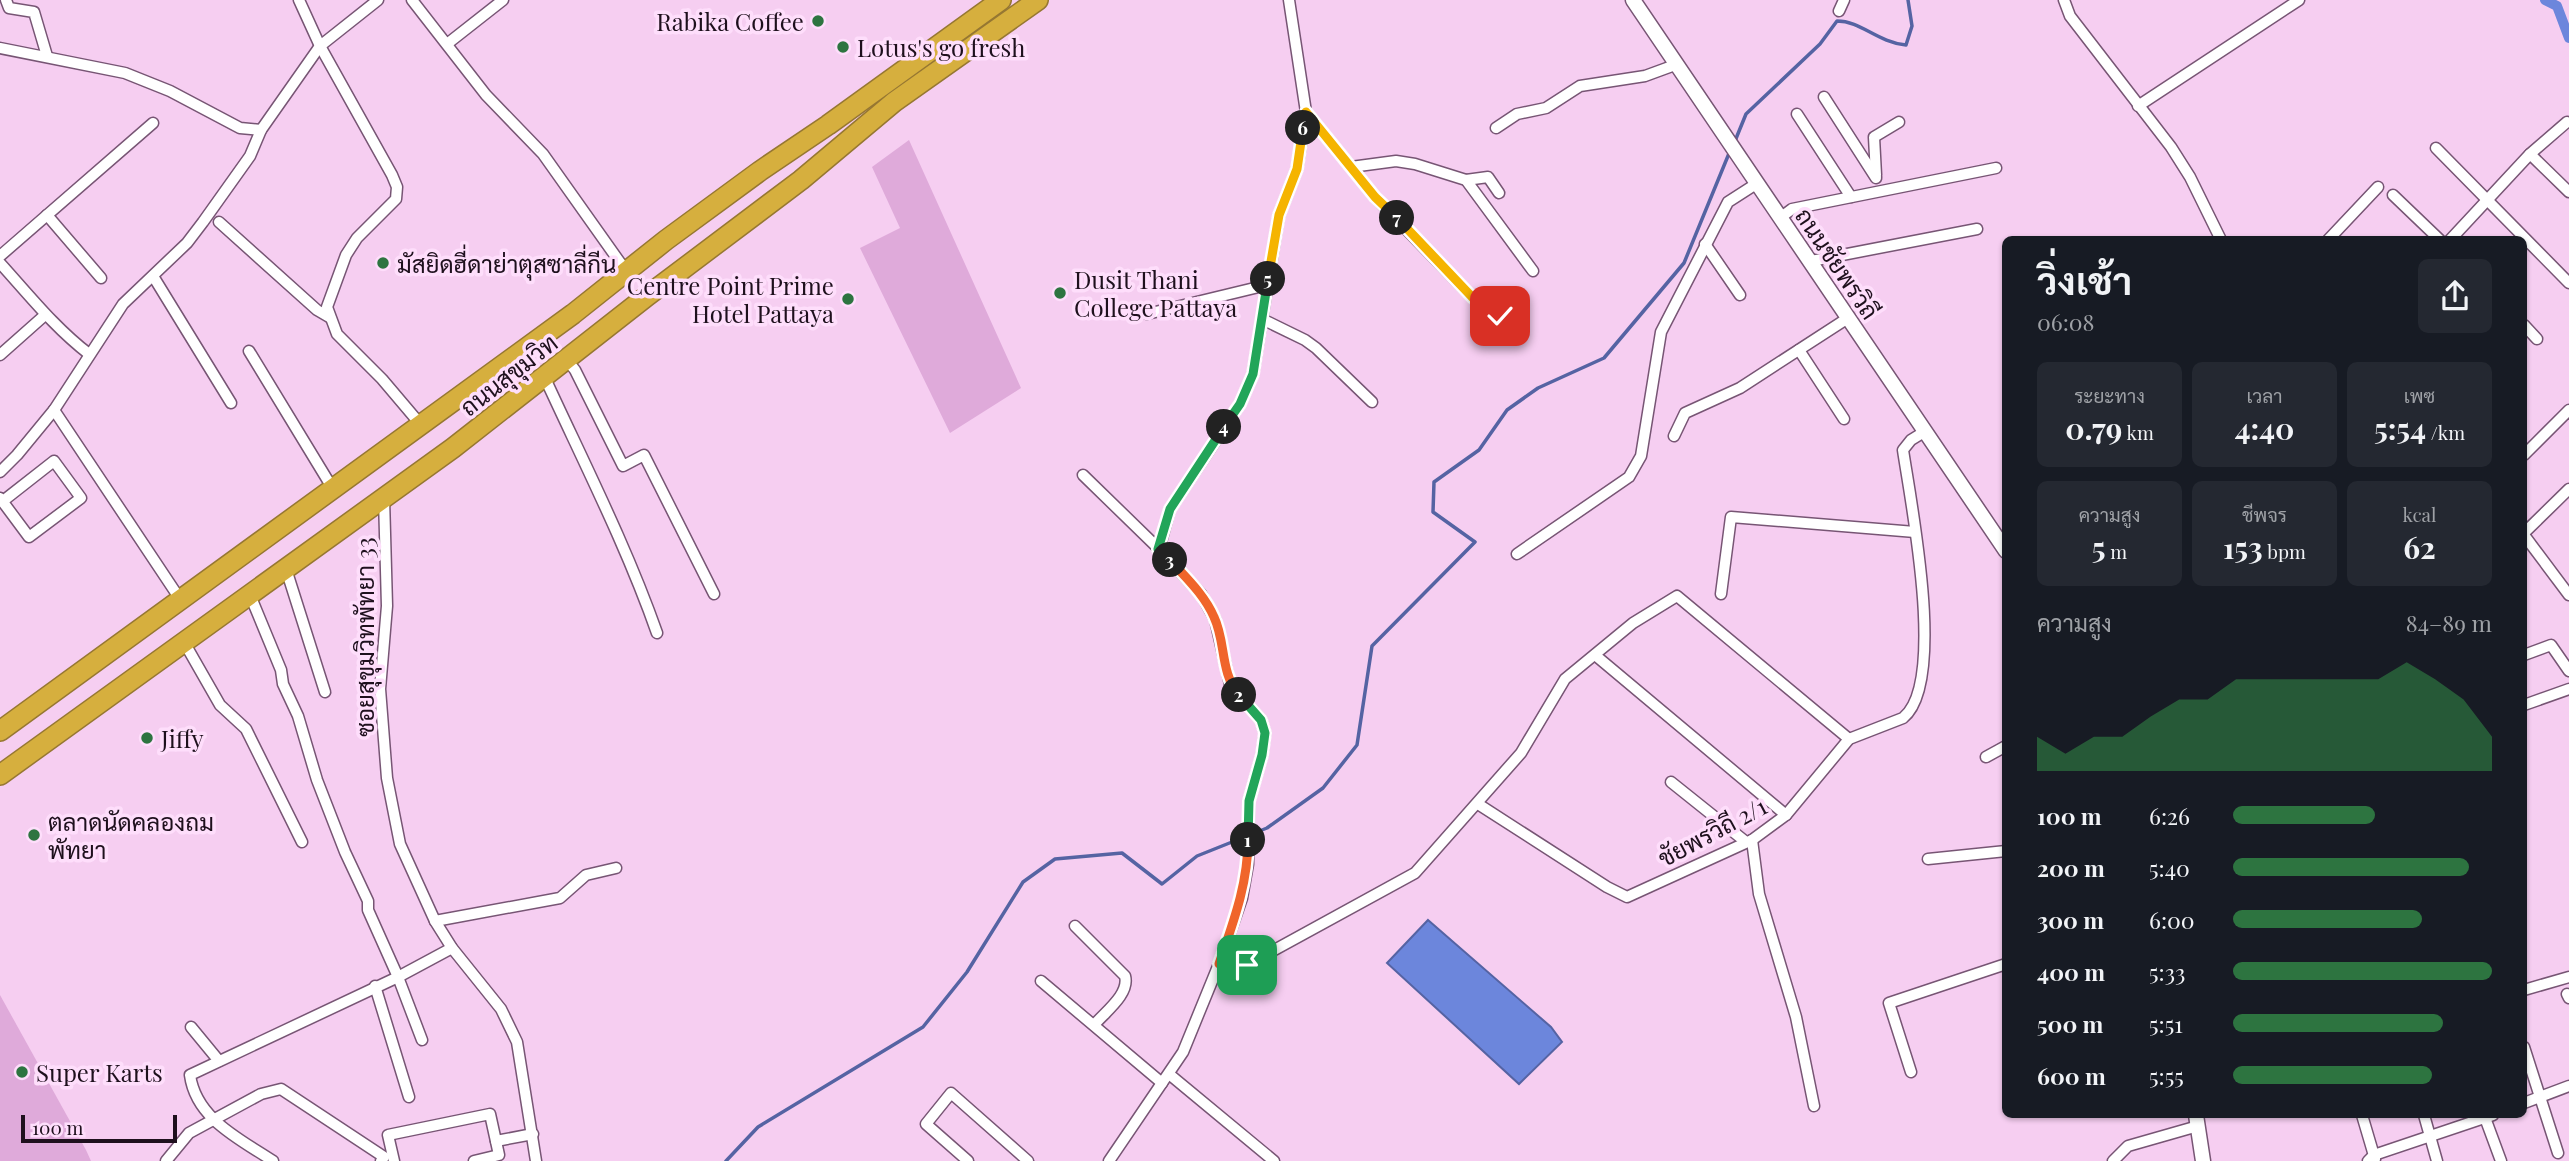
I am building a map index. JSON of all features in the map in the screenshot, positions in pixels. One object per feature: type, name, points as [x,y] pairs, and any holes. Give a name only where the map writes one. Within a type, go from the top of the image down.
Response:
[{"type":"highway","name":"ถนนสุขุมวิท","points":[[0,731],[573,314],[719,200],[1001,0]]},
{"type":"highway","name":"ถนนสุขุมวิท","points":[[0,775],[384,498],[738,229],[894,102],[1038,0]]},
{"type":"highway","points":[[719,200],[726,198],[736,205],[740,215],[738,229]]},
{"type":"main road","name":"ถนนชัยพรวิถี","points":[[1633,0],[1924,432],[2002,542]]},
{"type":"main road","points":[[2197,1121],[2203,1161]]},
{"type":"street","points":[[6,0],[9,8],[34,12],[47,56]]},
{"type":"street","points":[[299,0],[320,46],[393,175],[397,187],[396,199],[357,238],[346,255],[327,307],[329,317],[337,334],[382,379],[421,425]]},
{"type":"street","points":[[0,472],[18,456],[54,410],[124,304],[187,243],[204,222],[250,156],[261,130],[320,46],[378,0]]},
{"type":"street","points":[[412,0],[486,95],[543,154],[626,271]]},
{"type":"street","points":[[447,44],[503,0]]},
{"type":"street","points":[[1158,549],[1170,509],[1240,404],[1253,374],[1279,215],[1297,169],[1306,112],[1289,0]]},
{"type":"street","points":[[2064,0],[2070,16],[2171,146],[2190,177],[2219,236]]},
{"type":"street","points":[[2138,106],[2299,0]]},
{"type":"street","points":[[0,48],[125,72],[170,91],[240,128],[261,130]]},
{"type":"street","points":[[1496,128],[1517,114],[1546,107],[1580,86],[1645,76],[1675,65]]},
{"type":"street","points":[[1824,97],[1876,178]]},
{"type":"street","points":[[1306,112],[1375,197],[1473,298],[1500,316]]},
{"type":"street","points":[[1797,114],[1851,197]]},
{"type":"street","points":[[0,256],[153,122]]},
{"type":"street","points":[[1878,192],[1874,137],[1899,122]]},
{"type":"street","points":[[2455,236],[2530,155],[2567,122]]},
{"type":"street","points":[[2436,148],[2522,236]]},
{"type":"street","points":[[2530,155],[2569,192]]},
{"type":"street","points":[[1351,167],[1396,161],[1415,164],[1466,180],[1488,177],[1499,193]]},
{"type":"street","points":[[1780,218],[1792,209],[1996,168]]},
{"type":"street","points":[[1466,180],[1533,271]]},
{"type":"street","points":[[1517,554],[1629,477],[1641,456],[1661,332],[1728,202],[1756,184]]},
{"type":"street","points":[[2332,236],[2378,187]]},
{"type":"street","points":[[2393,195],[2436,236]]},
{"type":"street","points":[[47,215],[101,278]]},
{"type":"street","points":[[219,222],[317,310],[329,317]]},
{"type":"street","points":[[1811,261],[1977,229]]},
{"type":"street","points":[[2527,241],[2569,283]]},
{"type":"street","points":[[1705,244],[1740,295]]},
{"type":"street","points":[[2,268],[67,338],[89,354]]},
{"type":"street","points":[[153,276],[231,403]]},
{"type":"street","points":[[1147,314],[1267,285]]},
{"type":"street","points":[[0,355],[46,316]]},
{"type":"street","points":[[1674,436],[1685,413],[1740,388],[1848,318]]},
{"type":"street","points":[[1262,319],[1306,340],[1372,402]]},
{"type":"street","points":[[2527,328],[2537,339]]},
{"type":"street","points":[[249,351],[333,489]]},
{"type":"street","points":[[1799,351],[1844,419]]},
{"type":"street","points":[[566,359],[575,370],[623,466],[644,455],[714,594]]},
{"type":"street","points":[[544,376],[622,545],[657,633]]},
{"type":"street","points":[[54,410],[180,599]]},
{"type":"street","points":[[2527,452],[2569,410]]},
{"type":"street","name":"ชัยพรวิถี 2/1","points":[[1478,804],[1607,887],[1627,897],[1749,841],[1786,815],[1849,740],[1909,713],[1920,692],[1926,647],[1915,532],[1903,450],[1911,440],[1924,432]]},
{"type":"street","points":[[54,461],[81,498],[29,537],[1,499],[54,461]]},
{"type":"street","points":[[1083,475],[1201,594],[1215,619],[1230,684],[1261,720],[1265,733],[1249,801],[1248,855],[1242,898],[1219,964],[1183,1052],[1109,1161]]},
{"type":"street","points":[[2527,531],[2569,489]]},
{"type":"street","name":"ซอยสุขุมวิทพัทยา 33","points":[[384,498],[387,606],[380,689],[387,778],[400,844],[435,922],[500,1009],[517,1042],[536,1161]]},
{"type":"street","points":[[1721,594],[1731,517],[1915,532]]},
{"type":"street","points":[[2527,538],[2569,595]]},
{"type":"street","points":[[286,569],[325,692]]},
{"type":"street","points":[[250,595],[281,670],[283,684],[298,716],[317,780],[422,1040]]},
{"type":"street","points":[[1219,964],[1247,965],[1415,873],[1521,753],[1565,679],[1633,623],[1677,596],[1849,740]]},
{"type":"street","points":[[184,642],[220,705],[246,729],[302,842]]},
{"type":"street","points":[[2527,653],[2551,645],[2569,671]]},
{"type":"street","points":[[1595,654],[1786,815]]},
{"type":"street","points":[[2527,704],[2569,690]]},
{"type":"street","points":[[1986,757],[2002,748]]},
{"type":"street","points":[[1671,782],[1749,841],[1759,894],[1796,1017],[1814,1106]]},
{"type":"street","points":[[1928,859],[2002,851]]},
{"type":"street","points":[[435,922],[560,898],[586,875],[615,869]]},
{"type":"street","points":[[1075,926],[1127,981],[1124,990],[1094,1025]]},
{"type":"street","points":[[273,1161],[213,1122],[191,1083],[190,1075],[398,977],[452,948]]},
{"type":"street","points":[[1911,1072],[1889,1003],[2002,965]]},
{"type":"street","points":[[2527,989],[2569,977]]},
{"type":"street","points":[[1041,981],[1094,1025],[1274,1161]]},
{"type":"street","points":[[375,986],[410,1097]]},
{"type":"street","points":[[191,1027],[219,1061]]},
{"type":"street","points":[[2527,1056],[2558,1153]]},
{"type":"street","points":[[2527,1102],[2569,1086]]},
{"type":"street","points":[[166,1161],[189,1133],[261,1094],[281,1090],[384,1157],[381,1161]]},
{"type":"street","points":[[968,1161],[926,1124],[951,1094],[1028,1161]]},
{"type":"street","points":[[394,1161],[388,1135],[490,1114],[499,1155],[474,1161]]},
{"type":"street","points":[[2363,1118],[2373,1159],[2430,1135],[2482,1118]]},
{"type":"street","points":[[2425,1118],[2437,1161]]},
{"type":"street","points":[[2489,1118],[2501,1161]]},
{"type":"street","points":[[2113,1161],[2128,1146],[2197,1121]]},
{"type":"street","points":[[496,1141],[533,1134]]},
{"type":"shaded area","points":[[909,140],[1021,388],[950,433],[860,248],[900,228],[872,167]]},
{"type":"shaded area","name":"Super Karts","points":[[0,995],[86,1150],[91,1161],[0,1161]]},
{"type":"water","points":[[1428,920],[1551,1027],[1562,1042],[1519,1084],[1387,963]]},
{"type":"waterway","points":[[1735,141],[1746,114],[1820,44],[1837,21],[1854,24],[1886,40],[1906,45],[1912,26],[1908,0]]},
{"type":"waterway","points":[[2545,0],[2557,6],[2569,38]]},
{"type":"waterway","points":[[726,1161],[758,1127],[923,1027],[967,972],[1023,882],[1055,859],[1122,853],[1162,884],[1197,856],[1267,828],[1323,788],[1357,745],[1372,646],[1475,542],[1433,512],[1434,482],[1479,450],[1507,410],[1538,388],[1604,358],[1684,263],[1730,151]]},
{"type":"place","name":"Rabika Coffee","points":[[818,21]]},
{"type":"place","name":"Lotus's go fresh","points":[[843,47]]},
{"type":"place","name":"มัสยิดฮี่ดาย่าตุสซาลี่กีน","points":[[383,263]]},
{"type":"place","name":"Dusit Thani College Pattaya","points":[[1060,293]]},
{"type":"place","name":"Centre Point Prime Hotel Pattaya","points":[[848,299]]},
{"type":"place","name":"Jiffy","points":[[147,738]]},
{"type":"place","name":"ตลาดนัดคลองถม พัทยา","points":[[34,835]]},
{"type":"place","name":"Super Karts","points":[[22,1072]]},
{"type":"route","points":[[1247,965],[1219,964],[1242,898],[1248,864],[1249,801],[1262,755],[1265,733],[1261,720],[1230,684],[1215,619],[1201,594],[1158,549],[1170,509],[1240,404],[1253,374],[1279,215],[1297,169],[1306,112],[1375,197],[1473,298],[1500,316]]}]
